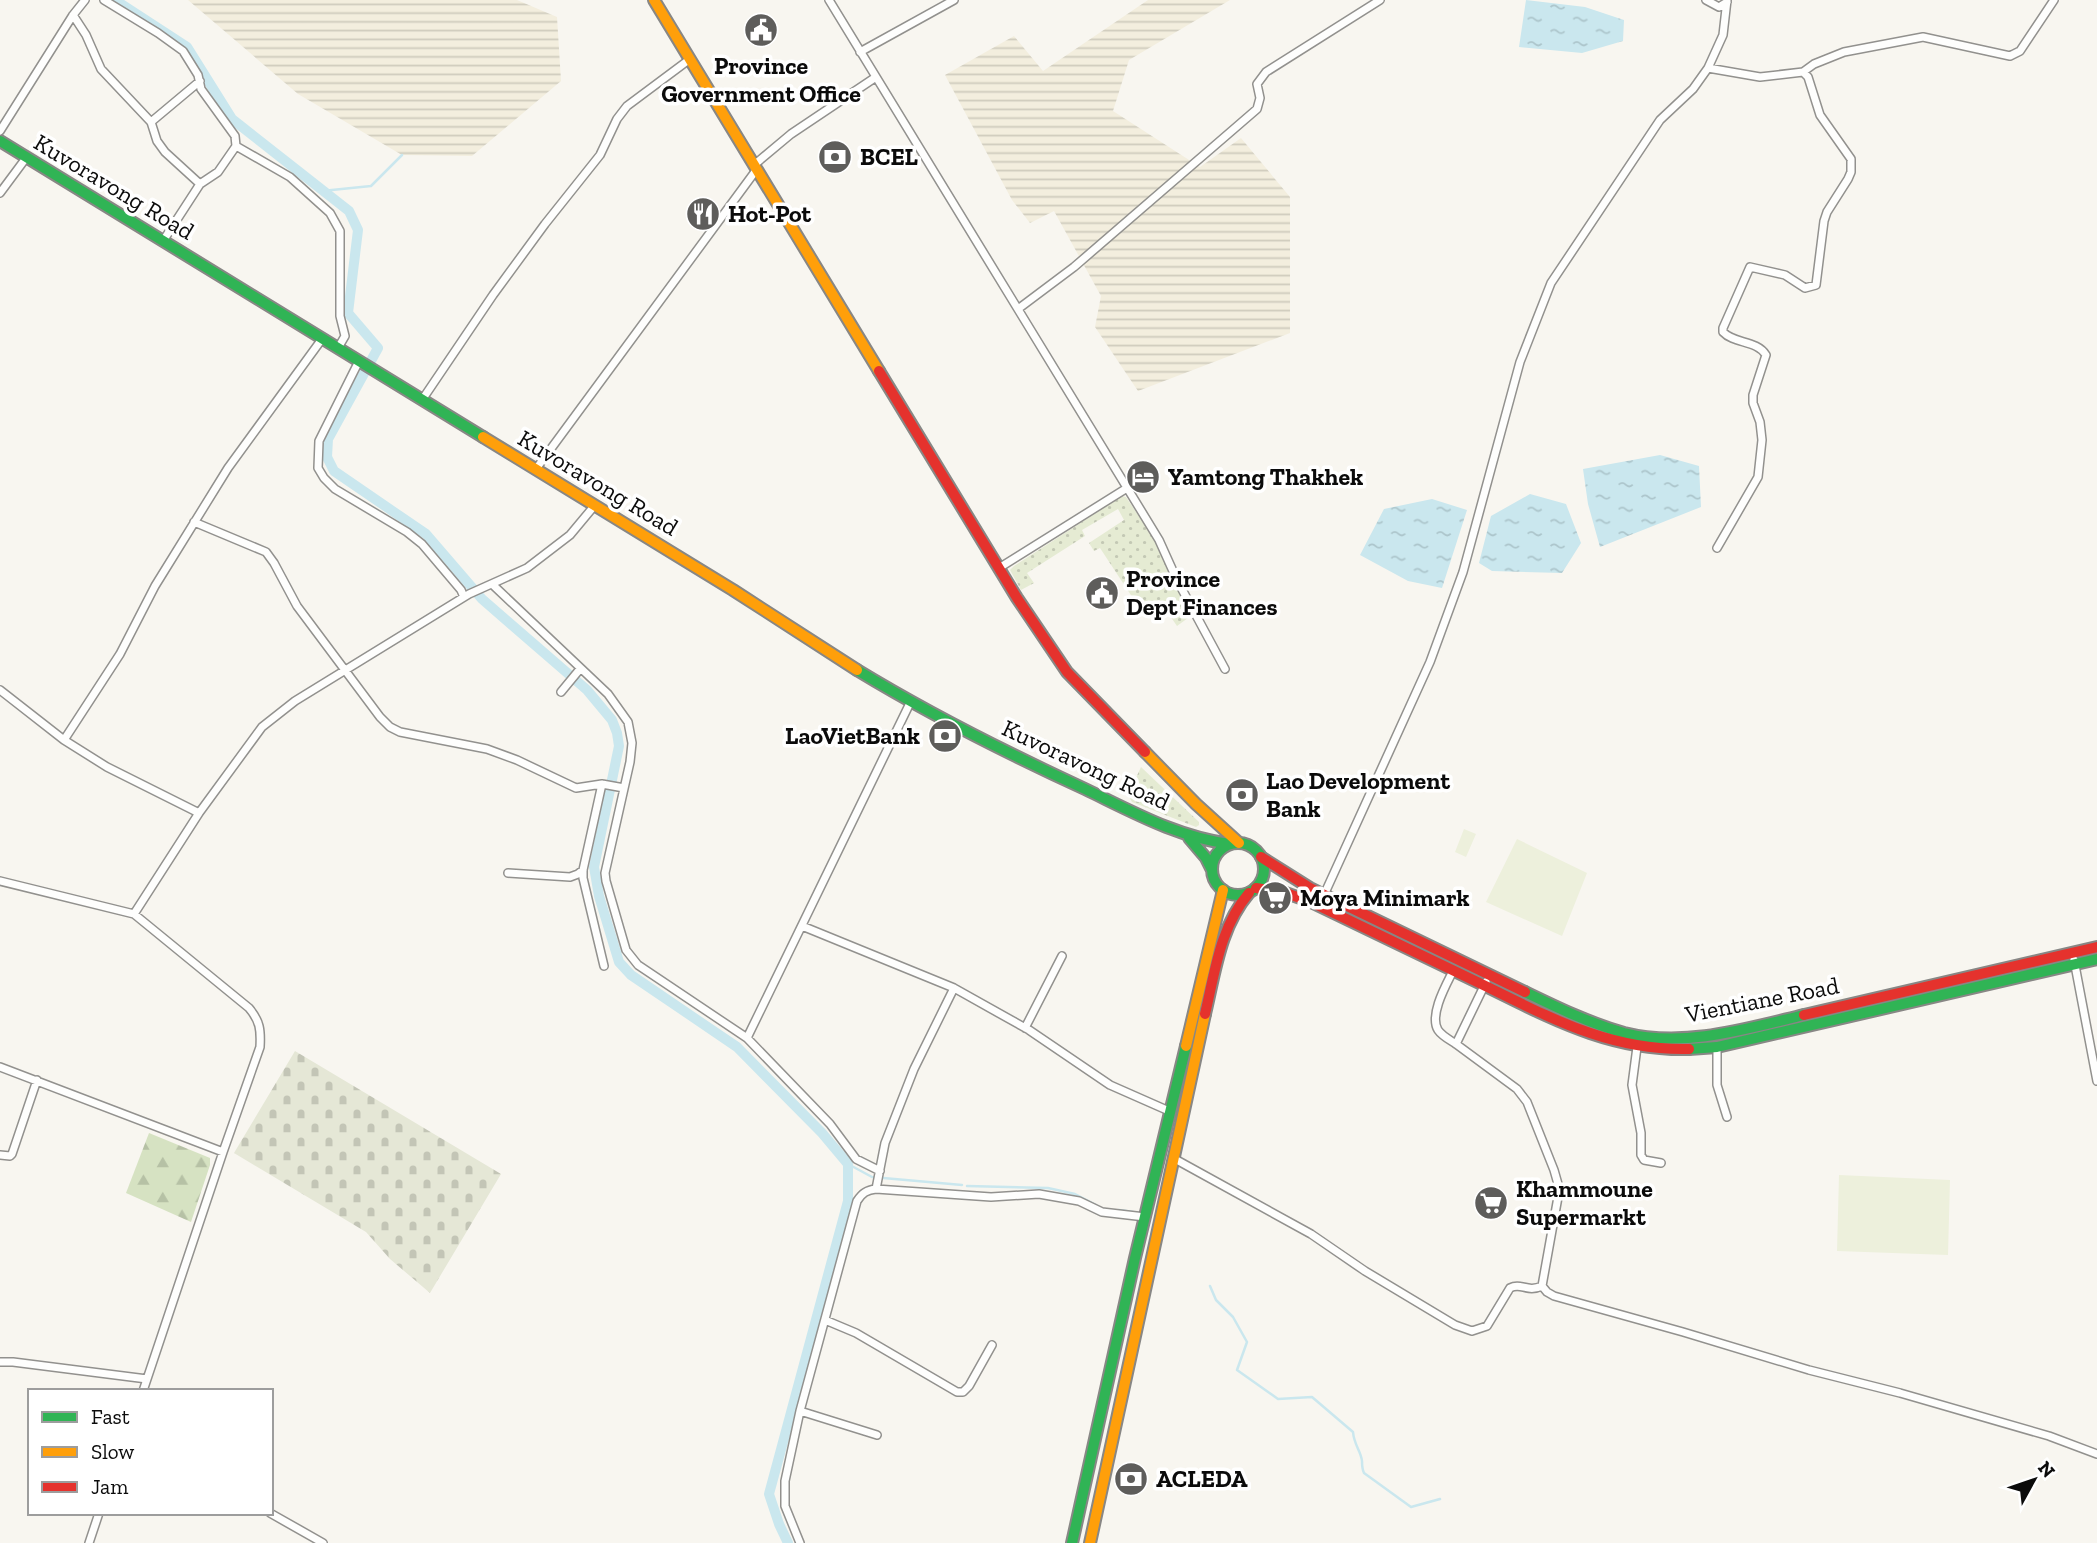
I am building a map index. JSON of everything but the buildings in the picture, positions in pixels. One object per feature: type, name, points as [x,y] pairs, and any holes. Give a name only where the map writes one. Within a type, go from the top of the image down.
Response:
[{"type":"main road","points":[[654,0],[1060,665],[1235,844],[1255,850],[1261,857],[1261,881],[1236,908],[1224,933],[1090,1543]]},
{"type":"main road","name":"Kuvoravong Road","points":[[0,141],[932,714],[1187,836],[1210,843],[1235,844]]},
{"type":"main road","points":[[1187,836],[1200,849],[1217,885],[1223,890],[1236,895],[1252,890],[1286,893],[1311,902],[1452,971],[1486,980],[1573,1028],[1601,1039],[1637,1047],[1717,1047],[2097,959]]},
{"type":"main road","points":[[1212,871],[1215,857],[1224,847],[1235,844]]},
{"type":"main road","name":"Vientiane Road","points":[[1261,857],[1281,872],[1486,980],[1576,1017],[1648,1036],[1688,1038],[1733,1032],[2097,947]]},
{"type":"main road","points":[[1072,1543],[1135,1258],[1223,890]]},
{"type":"street","points":[[0,131],[85,0]]},
{"type":"street","points":[[104,0],[183,51],[200,81],[201,89],[235,135],[236,146],[218,172],[200,184],[163,241]]},
{"type":"street","points":[[829,0],[1159,540],[1177,580],[1225,669]]},
{"type":"street","points":[[860,52],[954,0]]},
{"type":"street","points":[[1018,309],[1074,267],[1257,109],[1260,97],[1258,84],[1266,72],[1380,0]]},
{"type":"street","points":[[1706,0],[1719,7],[1727,1]]},
{"type":"street","points":[[1708,68],[1760,76],[1803,72],[1814,64],[1844,52],[1923,37],[2010,56],[2020,51],[2054,0]]},
{"type":"street","points":[[1324,895],[1430,662],[1463,572],[1520,362],[1551,283],[1660,120],[1693,89],[1708,68],[1723,35],[1727,1]]},
{"type":"street","points":[[73,15],[86,35],[101,69],[151,122],[157,141],[165,152],[200,184]]},
{"type":"street","points":[[422,400],[537,234],[600,155],[617,119],[627,106],[690,59]]},
{"type":"street","points":[[1717,548],[1758,477],[1762,440],[1753,395],[1766,355],[1762,349],[1727,336],[1723,328],[1751,267],[1785,275],[1805,288],[1816,285],[1824,221],[1851,172],[1848,152],[1820,115],[1808,77],[1803,72]]},
{"type":"street","points":[[536,469],[755,167],[791,134],[876,77]]},
{"type":"street","points":[[151,122],[200,81]]},
{"type":"street","points":[[236,146],[290,177],[330,214],[340,231],[340,316],[345,336],[338,348]]},
{"type":"street","points":[[0,193],[26,158]]},
{"type":"street","points":[[64,740],[120,654],[155,586],[228,468],[322,339]]},
{"type":"street","points":[[361,362],[318,441],[318,468],[335,489],[407,532],[422,544],[467,596]]},
{"type":"street","points":[[999,568],[1127,488]]},
{"type":"street","points":[[134,914],[198,813],[262,727],[295,701],[467,596],[527,568],[570,535],[595,505]]},
{"type":"street","points":[[194,522],[266,552],[297,606],[345,672],[390,727],[400,732],[487,749],[576,788],[602,784],[624,788]]},
{"type":"street","points":[[493,585],[608,694],[628,722],[632,743],[605,873],[626,950],[638,965],[747,1038],[830,1124],[856,1158],[880,1171]]},
{"type":"street","points":[[561,692],[580,669]]},
{"type":"street","points":[[0,690],[64,740],[107,767],[198,813]]},
{"type":"street","points":[[747,1038],[911,701]]},
{"type":"street","points":[[602,784],[583,878],[604,966]]},
{"type":"street","points":[[509,873],[570,877],[583,870]]},
{"type":"street","points":[[0,881],[134,914],[250,1008],[261,1030],[260,1046],[144,1389]]},
{"type":"street","points":[[802,926],[954,988],[1025,1028],[1110,1085],[1169,1111]]},
{"type":"street","points":[[2073,953],[2097,1081]]},
{"type":"street","points":[[1025,1028],[1062,956]]},
{"type":"street","points":[[1452,971],[1440,998],[1435,1020],[1439,1030],[1522,1094],[1554,1170],[1558,1197],[1542,1286],[1547,1292],[1809,1370],[1900,1392],[2049,1436],[2097,1454]]},
{"type":"street","points":[[1456,1044],[1486,980]]},
{"type":"street","points":[[876,1189],[885,1143],[914,1069],[954,988]]},
{"type":"street","points":[[1637,1047],[1632,1086],[1641,1133],[1641,1155],[1644,1160],[1661,1163]]},
{"type":"street","points":[[1717,1047],[1717,1085],[1727,1117]]},
{"type":"street","points":[[0,1067],[223,1152]]},
{"type":"street","points":[[0,1155],[12,1154],[37,1080]]},
{"type":"street","points":[[1173,1158],[1311,1234],[1365,1271],[1455,1325],[1472,1331],[1487,1326],[1510,1288],[1517,1286],[1530,1290],[1542,1286]]},
{"type":"street","points":[[800,1543],[785,1506],[785,1480],[800,1411],[857,1202],[864,1192],[876,1189],[991,1197],[1039,1194],[1079,1201],[1102,1212],[1146,1217]]},
{"type":"street","points":[[825,1320],[856,1333],[957,1392],[963,1392],[969,1386],[992,1345]]},
{"type":"street","points":[[0,1362],[147,1379]]},
{"type":"street","points":[[800,1411],[877,1435]]},
{"type":"street","points":[[89,1543],[98,1515]]},
{"type":"street","points":[[273,1515],[323,1543]]},
{"type":"shaded area","points":[[188,0],[517,0],[557,17],[561,81],[472,156],[402,155],[298,94]]},
{"type":"shaded area","points":[[1148,0],[1230,0],[1129,60],[1113,111],[1200,167],[1241,138],[1290,197],[1290,333],[1138,391],[1095,327],[1101,296],[1054,211],[1030,223],[1012,200],[945,75],[1014,36],[1043,71]]},
{"type":"green space","points":[[1122,496],[1126,497],[1156,542],[1192,615],[1177,626],[1159,600],[1142,612],[1100,548],[1094,551],[1089,543],[1124,520],[1118,509],[1082,530],[1085,536],[1027,573],[1034,583],[1021,590],[1010,570]]},
{"type":"green space","points":[[1141,767],[1199,822],[1199,825],[1196,827],[1132,802],[1128,795]]},
{"type":"green space","points":[[1464,829],[1476,834],[1466,857],[1455,852]]},
{"type":"green space","points":[[1517,839],[1587,873],[1562,936],[1486,902]]},
{"type":"green space","points":[[295,1051],[501,1174],[430,1293],[390,1259],[366,1232],[234,1153]]},
{"type":"green space","points":[[149,1133],[210,1158],[191,1222],[126,1193]]},
{"type":"green space","points":[[1839,1175],[1950,1180],[1948,1255],[1837,1251]]},
{"type":"water","points":[[1526,0],[1585,7],[1624,20],[1623,41],[1582,53],[1519,47]]},
{"type":"water","points":[[1660,455],[1699,466],[1701,507],[1600,547],[1588,504],[1583,469]]},
{"type":"water","points":[[1530,494],[1566,504],[1581,543],[1562,573],[1492,571],[1479,563],[1491,516]]},
{"type":"water","points":[[1432,499],[1467,510],[1442,588],[1408,581],[1360,555],[1384,509]]},
{"type":"waterway","points":[[115,0],[187,47],[232,119],[349,211],[358,230],[348,313],[378,348],[328,439],[327,457],[334,471],[426,534],[482,599],[587,690],[612,720],[619,746],[594,867],[599,896],[619,962],[631,975],[737,1047],[822,1133],[848,1164],[848,1201],[769,1494],[788,1543]]},
{"type":"waterway","points":[[322,191],[371,186],[402,155]]},
{"type":"waterway","points":[[848,1164],[872,1177],[962,1185]]},
{"type":"waterway","points":[[967,1186],[1048,1188],[1075,1194],[1096,1205]]},
{"type":"waterway","points":[[1119,1210],[1133,1212]]},
{"type":"waterway","points":[[1210,1286],[1216,1300],[1233,1317],[1247,1342],[1237,1370],[1278,1399],[1312,1397],[1353,1432],[1364,1473],[1411,1507],[1440,1499]]},
{"type":"traffic: fast","points":[[0,141],[483,437]]},
{"type":"traffic: fast","points":[[857,670],[970,733],[1138,815],[1192,836],[1230,844]]},
{"type":"traffic: fast","points":[[1189,838],[1206,858],[1212,870]]},
{"type":"traffic: fast","points":[[1238,843],[1248,845],[1256,851],[1262,859],[1264,869],[1262,879],[1256,887],[1248,893],[1238,895],[1228,893],[1220,887],[1214,879],[1212,869],[1214,859],[1220,851],[1228,845],[1238,843]]},
{"type":"traffic: fast","points":[[1689,1049],[1717,1047],[2097,959]]},
{"type":"traffic: fast","points":[[1525,992],[1598,1025],[1647,1037],[1692,1038],[1715,1035],[1804,1015]]},
{"type":"traffic: fast","points":[[1072,1543],[1135,1258],[1186,1046]]},
{"type":"traffic: slow","points":[[654,0],[879,371]]},
{"type":"traffic: slow","points":[[483,437],[733,590],[857,670]]},
{"type":"traffic: slow","points":[[1145,752],[1239,843]]},
{"type":"traffic: slow","points":[[1186,1046],[1223,890]]},
{"type":"traffic: slow","points":[[1090,1543],[1205,1014]]},
{"type":"traffic: jam","points":[[879,371],[1017,598],[1067,672],[1145,752]]},
{"type":"traffic: jam","points":[[1261,857],[1310,888],[1525,992]]},
{"type":"traffic: jam","points":[[1256,888],[1286,893],[1311,902],[1576,1028],[1630,1044],[1689,1049]]},
{"type":"traffic: jam","points":[[1205,1014],[1225,935],[1231,920],[1249,893]]},
{"type":"traffic: jam","points":[[1804,1015],[2097,947]]},
{"type":"place","name":"Province Government Office","points":[[761,30]]},
{"type":"place","name":"BCEL","points":[[835,157]]},
{"type":"place","name":"Hot-Pot","points":[[703,214]]},
{"type":"place","name":"Yamtong Thakhek","points":[[1143,477]]},
{"type":"place","name":"Province Dept Finances","points":[[1102,593]]},
{"type":"place","name":"LaoVietBank","points":[[945,736]]},
{"type":"place","name":"Lao Development Bank","points":[[1242,795]]},
{"type":"place","name":"Moya Minimark","points":[[1275,898]]},
{"type":"place","name":"Khammoune Supermarkt","points":[[1491,1203]]},
{"type":"place","name":"ACLEDA","points":[[1131,1479]]}]
